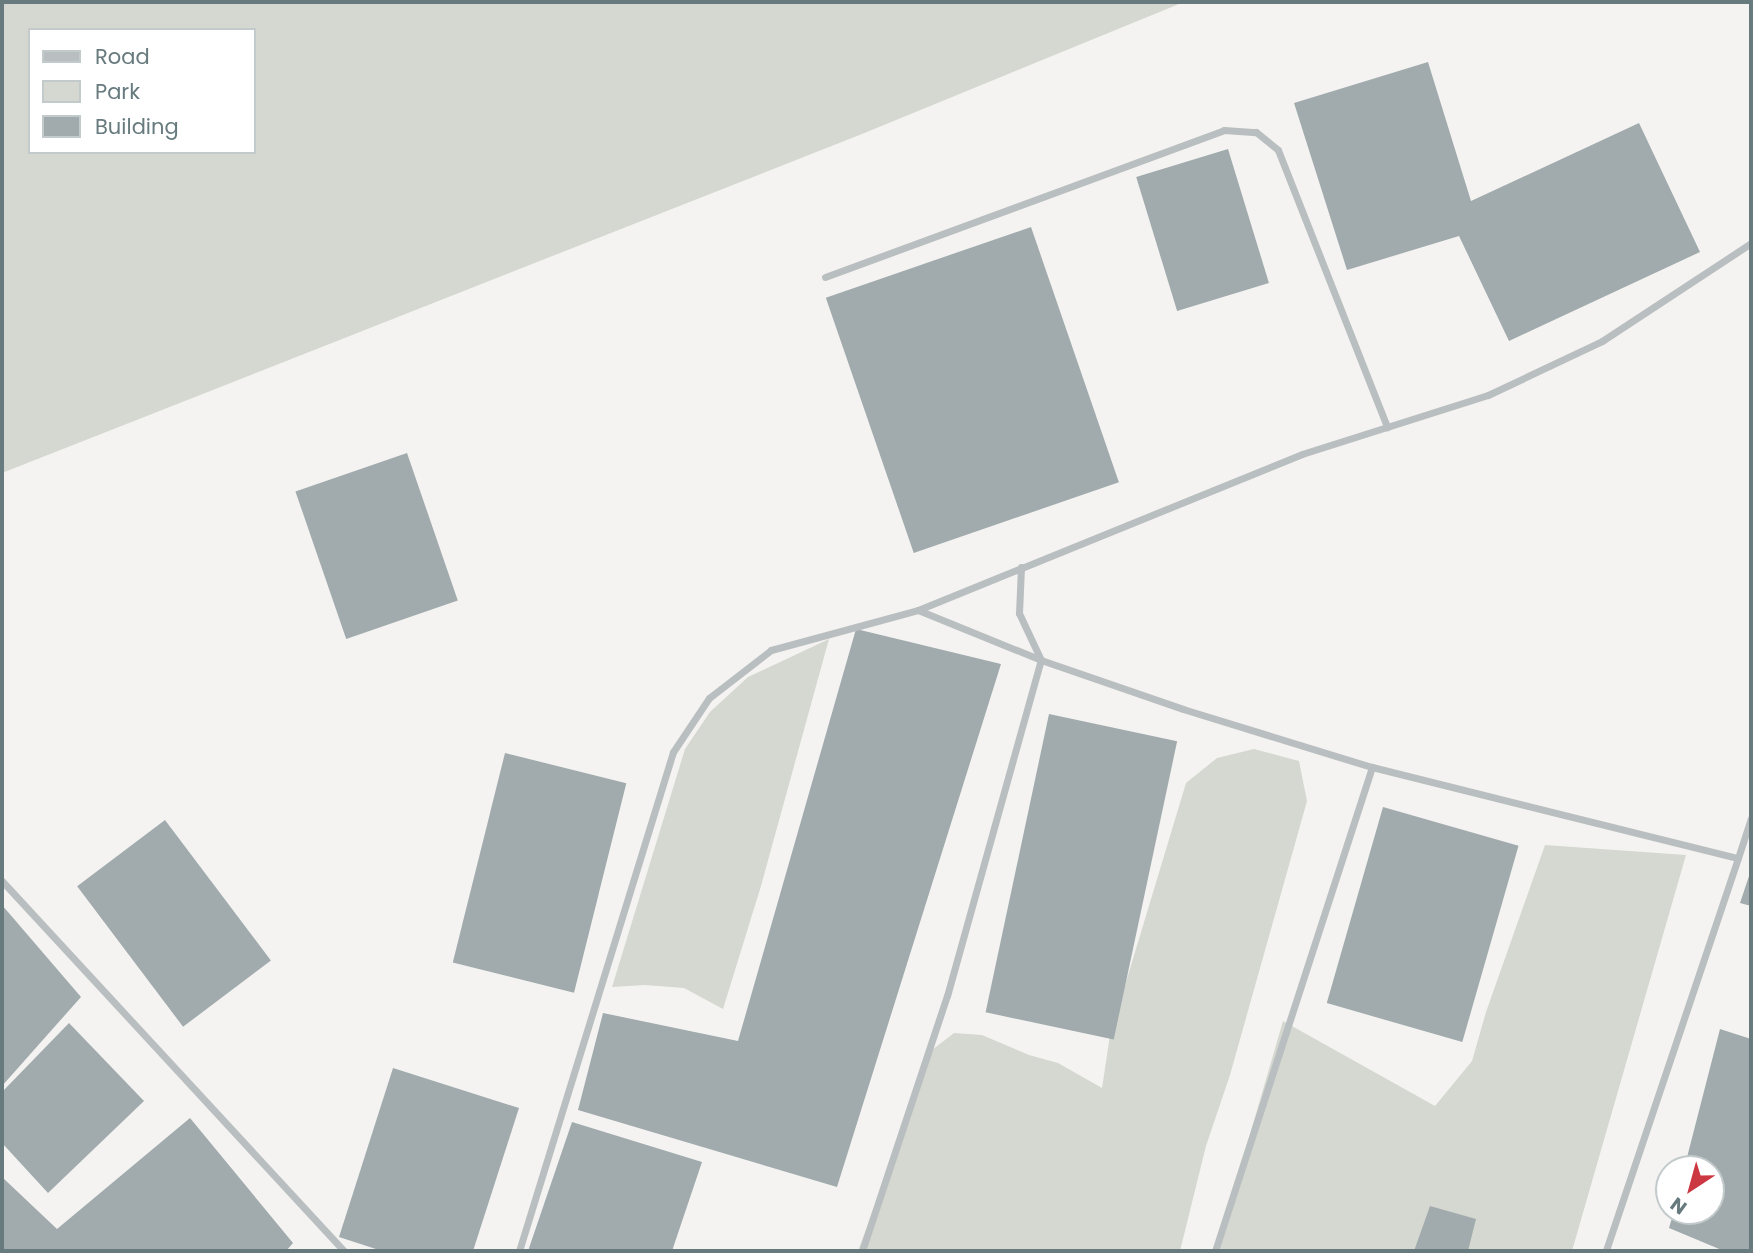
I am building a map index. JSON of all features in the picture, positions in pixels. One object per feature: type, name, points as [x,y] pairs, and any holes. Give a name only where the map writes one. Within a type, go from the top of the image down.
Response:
[{"type":"street","points":[[825,277],[1224,130],[1256,132],[1278,150],[1387,427]]},
{"type":"street","points":[[519,1251],[673,752],[709,698],[771,650],[918,610],[1302,454],[1488,395],[1602,341],[1751,243]]},
{"type":"street","points":[[862,1251],[947,996],[1041,660],[1019,613],[1021,567]]},
{"type":"street","points":[[918,610],[1041,660],[1183,709],[1372,767],[1738,858]]},
{"type":"street","points":[[1215,1251],[1372,767]]},
{"type":"street","points":[[1606,1251],[1751,818]]},
{"type":"street","points":[[2,881],[344,1251]]},
{"type":"green space","points":[[2,2],[1184,2],[862,134],[2,473]]},
{"type":"green space","points":[[829,639],[761,886],[723,1009],[684,988],[645,985],[612,987],[685,749],[710,712],[748,677]]},
{"type":"green space","points":[[1254,749],[1299,761],[1307,801],[1230,1075],[1206,1146],[1180,1251],[858,1251],[932,1050],[954,1033],[982,1035],[1029,1055],[1058,1063],[1102,1088],[1110,1035],[1186,783],[1217,758]]},
{"type":"green space","points":[[1545,845],[1686,855],[1572,1251],[1216,1251],[1283,1021],[1435,1106],[1472,1061],[1486,1012]]},
{"type":"building","points":[[1428,62],[1471,201],[1639,123],[1700,252],[1509,341],[1459,236],[1347,270],[1294,103]]},
{"type":"building","points":[[1228,149],[1269,283],[1177,311],[1136,177]]},
{"type":"building","points":[[1031,227],[1119,482],[914,553],[826,298]]},
{"type":"building","points":[[407,453],[458,601],[346,639],[295,491]]},
{"type":"building","points":[[856,629],[1001,664],[837,1187],[578,1110],[603,1013],[738,1041]]},
{"type":"building","points":[[1049,714],[1177,741],[1114,1040],[986,1012]]},
{"type":"building","points":[[505,753],[626,783],[574,993],[453,963]]},
{"type":"building","points":[[1383,807],[1519,846],[1462,1042],[1327,1003]]},
{"type":"building","points":[[165,820],[271,961],[183,1027],[77,886]]},
{"type":"building","points":[[1751,870],[1751,906],[1740,903]]},
{"type":"building","points":[[2,905],[81,997],[2,1086]]},
{"type":"building","points":[[69,1023],[144,1101],[48,1193],[2,1143],[2,1092]]},
{"type":"building","points":[[1720,1029],[1751,1039],[1751,1251],[1724,1251],[1669,1228],[1670,1225],[1725,1225],[1725,1155],[1688,1155]]},
{"type":"building","points":[[393,1068],[519,1108],[473,1251],[382,1251],[339,1237]]},
{"type":"building","points":[[190,1118],[293,1243],[286,1251],[2,1251],[2,1177],[57,1229]]},
{"type":"building","points":[[572,1122],[702,1162],[672,1251],[528,1251]]},
{"type":"building","points":[[1430,1206],[1476,1219],[1468,1251],[1414,1251]]}]
